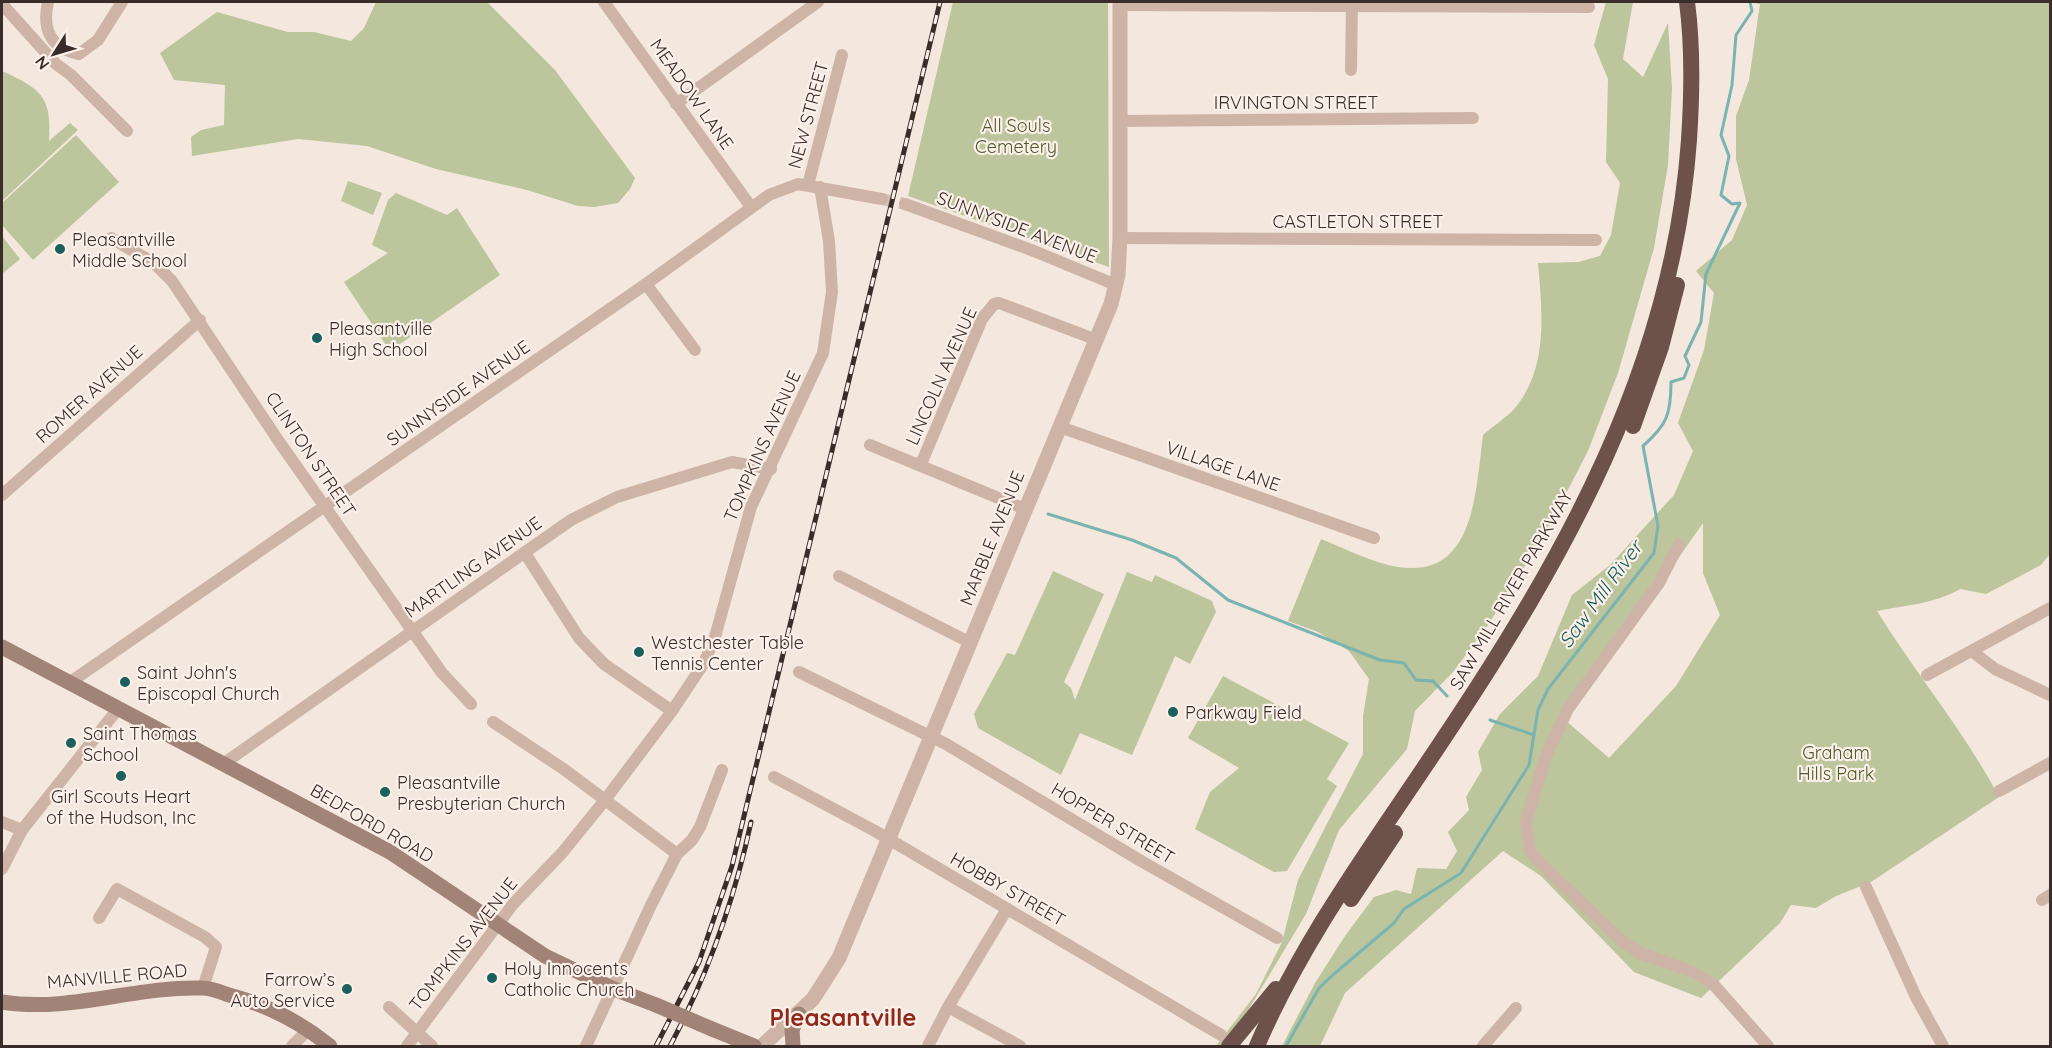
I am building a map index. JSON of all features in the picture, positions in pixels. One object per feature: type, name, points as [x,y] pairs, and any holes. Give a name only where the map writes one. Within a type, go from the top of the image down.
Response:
[{"type":"highway","name":"SAW MILL RIVER PARKWAY","points":[[1257,1047],[1304,953],[1526,611],[1580,514],[1626,413],[1660,308],[1683,198],[1691,89],[1687,2]]},
{"type":"highway","name":"SAW MILL RIVER PARKWAY","points":[[1269,1047],[1293,995],[1321,947],[1537,614],[1591,517],[1627,442],[1661,347],[1690,222],[1701,112],[1699,2]]},
{"type":"highway","points":[[1225,1041],[1304,953]]},
{"type":"main road","name":"BEDFORD ROAD","points":[[2,647],[117,710],[390,852],[545,956],[614,989],[754,1047]]},
{"type":"main road","name":"MANVILLE ROAD","points":[[2,1002],[74,1003],[162,990],[203,988],[257,1002],[309,1029],[330,1047]]},
{"type":"main road","points":[[793,1047],[792,1030],[799,1014]]},
{"type":"street","points":[[48,2],[44,17],[46,31],[58,46],[67,52],[79,54],[89,49],[122,2]]},
{"type":"street","points":[[112,16],[133,2]]},
{"type":"street","name":"MEADOW LANE","points":[[604,2],[751,207]]},
{"type":"street","points":[[676,104],[818,2]]},
{"type":"street","points":[[1120,3],[1588,7]]},
{"type":"street","name":"MARBLE AVENUE","points":[[762,1047],[799,1014],[820,990],[836,966],[1097,340],[1116,285],[1120,238],[1120,3]]},
{"type":"street","points":[[2,4],[56,64],[76,80],[127,131]]},
{"type":"street","points":[[1352,4],[1352,70]]},
{"type":"street","name":"NEW STREET","points":[[814,186],[842,56]]},
{"type":"street","name":"IRVINGTON STREET","points":[[1119,121],[1473,118]]},
{"type":"street","name":"SUNNYSIDE AVENUE","points":[[69,683],[646,284],[751,207],[790,185],[814,186],[882,199]]},
{"type":"street","name":"TOMPKINS AVENUE","points":[[407,1047],[456,984],[497,924],[562,853],[604,800],[672,711],[704,663],[715,637],[748,516],[823,353],[832,292],[831,272],[829,241],[814,186]]},
{"type":"street","name":"SUNNYSIDE AVENUE","points":[[906,204],[1034,251],[1116,285]]},
{"type":"street","name":"CLINTON STREET","points":[[111,238],[154,262],[172,281],[412,631],[442,673],[471,704]]},
{"type":"street","name":"CASTLETON STREET","points":[[1120,238],[1596,240]]},
{"type":"street","points":[[646,284],[695,350]]},
{"type":"street","name":"LINCOLN AVENUE","points":[[921,464],[982,320],[994,304],[999,303],[1097,340]]},
{"type":"street","name":"ROMER AVENUE","points":[[2,495],[200,320]]},
{"type":"street","name":"VILLAGE LANE","points":[[1060,427],[1374,538]]},
{"type":"street","points":[[870,445],[921,464],[1025,509]]},
{"type":"street","name":"MARTLING AVENUE","points":[[224,764],[571,520],[617,497],[732,462],[771,469]]},
{"type":"street","points":[[1679,544],[1659,583],[1568,710],[1546,756],[1526,822],[1526,836],[1530,850],[1537,860],[1623,942],[1640,953],[1693,972],[1714,985],[1768,1047]]},
{"type":"street","points":[[525,553],[579,638],[604,664],[672,711]]},
{"type":"street","points":[[839,576],[970,643]]},
{"type":"street","points":[[1927,675],[1973,652],[2050,608]]},
{"type":"street","points":[[1973,652],[1995,669],[2050,696]]},
{"type":"street","name":"HOPPER STREET","points":[[799,672],[932,737],[1277,938]]},
{"type":"street","points":[[2,869],[22,830],[117,710]]},
{"type":"street","points":[[493,722],[540,753],[677,854]]},
{"type":"street","points":[[1999,791],[2050,763]]},
{"type":"street","points":[[586,1047],[677,854],[692,840],[700,826],[722,770]]},
{"type":"street","name":"HOBBY STREET","points":[[774,777],[794,785],[889,839],[1225,1041]]},
{"type":"street","points":[[2,822],[22,830]]},
{"type":"street","points":[[1866,887],[1916,997],[1943,1047]]},
{"type":"street","points":[[99,918],[117,889],[205,937],[216,947],[203,988]]},
{"type":"street","points":[[928,1047],[948,1007],[1007,909]]},
{"type":"street","points":[[389,1007],[432,1047]]},
{"type":"street","points":[[948,1007],[1020,1047]]},
{"type":"street","points":[[1483,1047],[1516,1008]]},
{"type":"street","points":[[292,1047],[309,1029]]},
{"type":"green space","points":[[376,2],[487,2],[555,70],[635,178],[630,189],[618,203],[594,207],[578,206],[527,190],[436,169],[367,146],[298,139],[192,156],[191,137],[201,130],[224,125],[225,85],[174,80],[160,53],[217,12],[288,32],[314,32],[351,41],[364,28]]},
{"type":"green space","name":"All Souls Cemetery","points":[[953,2],[1108,2],[1109,267],[908,196]]},
{"type":"green space","points":[[1606,2],[1633,2],[1623,59],[1643,77],[1668,23],[1672,88],[1668,165],[1654,248],[1618,373],[1588,451],[1546,532],[1488,625],[1453,672],[1415,711],[1407,749],[1339,830],[1306,914],[1238,1027],[1240,1046],[1216,1046],[1256,994],[1282,942],[1298,880],[1363,754],[1363,716],[1369,679],[1349,651],[1318,632],[1288,621],[1321,539],[1381,563],[1412,568],[1435,564],[1452,551],[1464,533],[1472,511],[1483,435],[1515,408],[1534,375],[1541,338],[1538,263],[1578,262],[1600,256],[1611,235],[1620,183],[1606,162],[1608,79],[1594,45]]},
{"type":"green space","name":"Graham Hills Park","points":[[1748,2],[2050,2],[2050,554],[2041,565],[1986,594],[1960,589],[1930,601],[1877,611],[1971,749],[1999,797],[1871,882],[1836,896],[1816,908],[1791,905],[1780,923],[1701,998],[1634,972],[1541,876],[1503,851],[1345,993],[1320,1046],[1282,1046],[1315,983],[1345,936],[1374,897],[1396,890],[1411,894],[1417,868],[1446,869],[1457,851],[1448,832],[1469,810],[1466,797],[1482,770],[1478,752],[1500,714],[1538,676],[1572,595],[1610,565],[1674,495],[1693,451],[1678,423],[1704,350],[1714,293],[1696,271],[1732,240],[1747,205],[1736,159],[1736,116],[1749,80],[1760,4]],"holes":[[[1703,523],[1703,573],[1720,615],[1676,686],[1609,758],[1565,720]]]},
{"type":"green space","points":[[2,71],[26,83],[41,96],[48,114],[49,141],[70,123],[78,130],[2,201]]},
{"type":"green space","points":[[76,135],[119,182],[33,260],[2,225],[2,203]]},
{"type":"green space","points":[[348,181],[382,193],[373,215],[341,201]]},
{"type":"green space","points":[[396,193],[447,215],[457,208],[500,275],[390,351],[344,282],[388,253],[372,245],[388,200]]},
{"type":"green space","points":[[2,236],[20,259],[2,274]]},
{"type":"green space","points":[[1053,571],[1104,594],[1064,682],[1071,688],[1075,700],[1127,572],[1152,582],[1155,575],[1212,601],[1216,612],[1190,664],[1175,656],[1132,755],[1080,733],[1061,775],[978,728],[974,714],[1007,653],[1015,655]]},
{"type":"green space","points":[[1223,676],[1349,743],[1327,779],[1337,786],[1287,871],[1274,872],[1195,829],[1210,792],[1239,768],[1188,738]]},
{"type":"waterway","name":"Saw Mill River","points":[[1286,1046],[1319,988],[1394,923],[1404,909],[1461,873],[1529,765],[1538,710],[1548,689],[1654,553],[1658,526],[1643,446],[1658,432],[1666,418],[1670,403],[1671,382],[1684,378],[1689,365],[1685,356],[1701,322],[1706,274],[1740,203],[1732,204],[1721,195],[1729,156],[1721,135],[1732,85],[1736,35],[1752,11],[1750,2]]},
{"type":"waterway","points":[[1048,514],[1132,540],[1176,558],[1228,600],[1380,660],[1404,663],[1416,680],[1433,681],[1447,696]]},
{"type":"waterway","points":[[1490,720],[1534,735]]},
{"type":"tunnel","points":[[882,199],[905,204]]},
{"type":"railway","points":[[656,1046],[699,962],[732,866],[940,2]]},
{"type":"railway","points":[[670,1046],[708,965],[737,881],[751,822]]},
{"type":"place","name":"Pleasantville Middle School","points":[[60,249]]},
{"type":"place","name":"Pleasantville High School","points":[[317,338]]},
{"type":"place","name":"Westchester Table Tennis Center","points":[[639,652]]},
{"type":"place","name":"Saint John's Episcopal Church","points":[[125,682]]},
{"type":"place","name":"Parkway Field","points":[[1173,712]]},
{"type":"place","name":"Saint Thomas School","points":[[71,743]]},
{"type":"place","name":"Girl Scouts Heart of the Hudson, Inc","points":[[121,776]]},
{"type":"place","name":"Pleasantville Presbyterian Church","points":[[385,792]]},
{"type":"place","name":"Holy Innocents Catholic Church","points":[[492,978]]},
{"type":"place","name":"Farrow’s Auto Service","points":[[347,989]]},
{"type":"district","name":"Pleasantville","points":[[843,1017]]}]
